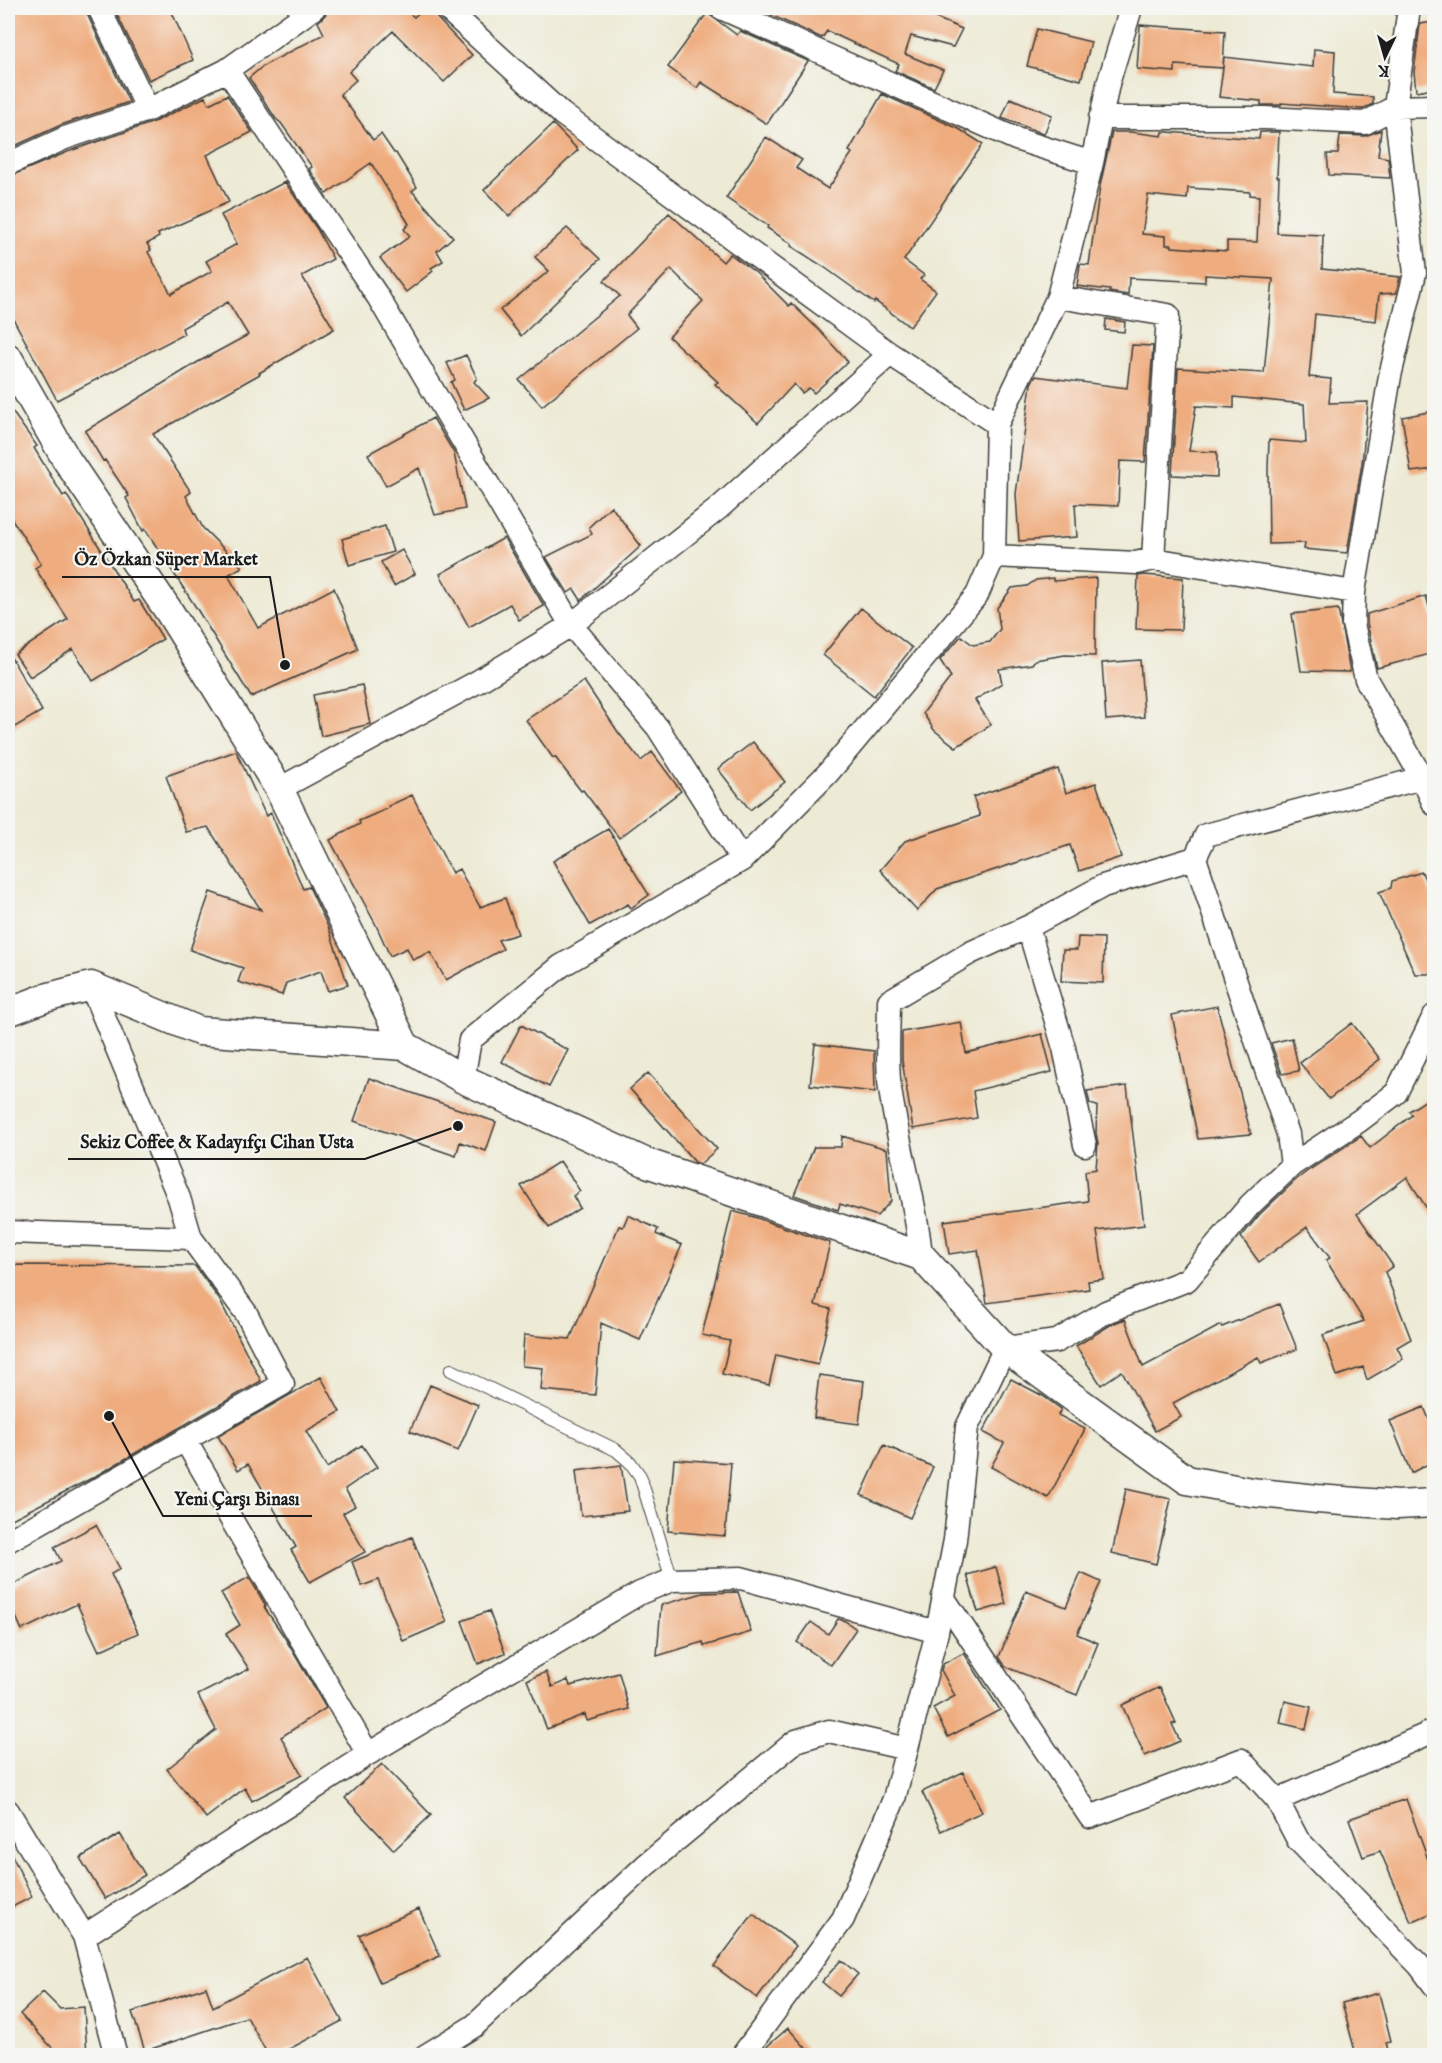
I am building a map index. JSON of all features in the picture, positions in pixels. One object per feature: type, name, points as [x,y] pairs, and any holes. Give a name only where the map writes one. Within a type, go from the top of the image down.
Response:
[{"type":"street","points":[[99,8],[148,110]]},
{"type":"street","points":[[8,164],[65,138],[148,110],[227,70],[314,8]]},
{"type":"street","points":[[446,8],[562,114],[890,354],[997,424]]},
{"type":"street","points":[[721,8],[1016,139],[1092,163]]},
{"type":"street","points":[[463,1079],[470,1040],[561,966],[742,860],[828,773],[977,595],[994,556],[997,424],[1058,297],[1092,163],[1108,84],[1131,8]]},
{"type":"street","points":[[1409,8],[1395,106],[1415,273],[1390,376],[1354,592],[1353,624],[1366,680],[1422,778],[1434,804]]},
{"type":"street","points":[[227,70],[378,297],[571,625],[658,728],[742,860]]},
{"type":"street","points":[[1100,118],[1265,118],[1365,123],[1395,106],[1434,106]]},
{"type":"street","points":[[1058,297],[1168,315],[1153,559]]},
{"type":"street","points":[[279,789],[477,682],[571,625],[719,508],[890,354]]},
{"type":"street","points":[[8,358],[66,459],[170,613],[279,789],[405,1046]]},
{"type":"street","points":[[994,556],[1136,563],[1153,559],[1354,592]]},
{"type":"street","points":[[1292,1165],[1288,1134],[1195,858],[1206,835],[1422,778]]},
{"type":"street","points":[[921,1256],[919,1228],[902,1156],[890,1086],[889,1001],[970,953],[1028,927],[1103,886],[1195,858]]},
{"type":"street","points":[[1028,927],[1064,1048],[1085,1145]]},
{"type":"street","points":[[8,1541],[283,1384],[246,1312],[191,1238],[179,1198],[91,986]]},
{"type":"street","points":[[8,1012],[45,998],[91,986],[199,1031],[405,1046],[463,1079],[647,1163],[921,1256],[1005,1348],[1187,1480],[1251,1492],[1317,1499],[1397,1505],[1434,1503]]},
{"type":"street","points":[[1005,1348],[1057,1341],[1106,1312],[1187,1280],[1250,1205],[1292,1165],[1359,1121],[1396,1093],[1434,1016]]},
{"type":"street","points":[[8,1232],[191,1238]]},
{"type":"street","points":[[742,2055],[843,1919],[894,1799],[937,1632],[955,1540],[967,1427],[1005,1348]]},
{"type":"street","points":[[185,1440],[368,1754]]},
{"type":"street","points":[[84,1936],[368,1754],[640,1593],[672,1580],[741,1578],[937,1632]]},
{"type":"street","points":[[943,1597],[1090,1816],[1241,1760],[1277,1800],[1298,1840],[1419,1965],[1434,1985]]},
{"type":"street","points":[[425,2055],[474,2026],[646,1864],[796,1741],[829,1731],[907,1749]]},
{"type":"street","points":[[1277,1800],[1434,1731]]},
{"type":"street","points":[[8,1811],[84,1936],[116,2055]]},
{"type":"lane","points":[[451,1370],[616,1450],[630,1462],[640,1476],[672,1580]]},
{"type":"building","points":[[8,8],[86,8],[129,102],[61,125],[8,149]]},
{"type":"building","points":[[114,8],[170,8],[193,60],[149,80]]},
{"type":"building","points":[[327,8],[403,8],[414,17],[424,8],[433,8],[437,18],[472,55],[444,82],[393,31],[349,72],[356,80],[340,94],[373,140],[381,134],[417,187],[412,191],[453,237],[437,251],[443,261],[431,268],[433,271],[406,292],[380,258],[410,236],[404,229],[409,224],[371,163],[326,194],[309,169],[312,167],[249,78],[263,66],[324,34],[318,22],[326,14]]},
{"type":"building","points":[[755,8],[912,8],[962,29],[953,47],[911,36],[905,54],[943,70],[934,88],[895,71],[899,64],[827,31],[822,38]]},
{"type":"building","points":[[707,13],[737,35],[740,31],[808,61],[767,124],[701,82],[697,88],[668,67]]},
{"type":"building","points":[[1434,22],[1434,88],[1416,91],[1414,72],[1420,24]]},
{"type":"building","points":[[1140,25],[1225,31],[1223,68],[1175,65],[1175,72],[1137,69]]},
{"type":"building","points":[[1037,29],[1091,42],[1081,80],[1027,66]]},
{"type":"building","points":[[1314,49],[1335,51],[1333,94],[1373,97],[1373,104],[1362,109],[1281,103],[1281,105],[1261,105],[1261,101],[1219,97],[1224,57],[1313,67]]},
{"type":"building","points":[[882,94],[959,129],[983,144],[904,260],[924,275],[920,279],[936,291],[910,327],[791,246],[792,244],[767,228],[768,226],[726,198],[766,137],[802,160],[796,168],[828,189],[852,153],[849,151]]},
{"type":"building","points":[[227,95],[252,132],[207,155],[229,202],[158,234],[159,237],[147,244],[151,250],[148,252],[171,294],[212,271],[206,261],[237,244],[221,215],[285,182],[317,229],[333,259],[302,276],[334,329],[153,434],[191,492],[186,496],[203,528],[242,567],[228,575],[258,628],[334,588],[358,649],[251,697],[145,529],[143,531],[126,498],[129,496],[105,460],[103,461],[85,431],[198,362],[248,335],[228,302],[182,328],[184,334],[57,400],[8,309],[8,177],[70,151],[154,122],[205,97],[209,104]]},
{"type":"building","points":[[1010,98],[1052,115],[1044,134],[1002,118]]},
{"type":"building","points":[[553,124],[578,150],[509,216],[484,190]]},
{"type":"building","points":[[1381,130],[1378,156],[1388,158],[1390,178],[1329,175],[1327,154],[1338,154],[1340,135],[1365,136]]},
{"type":"building","points":[[1112,132],[1162,136],[1163,132],[1166,132],[1259,139],[1260,132],[1279,132],[1277,233],[1323,235],[1322,269],[1400,277],[1396,293],[1379,294],[1376,321],[1315,314],[1309,377],[1331,379],[1329,403],[1368,402],[1362,463],[1347,553],[1304,549],[1305,543],[1269,544],[1269,440],[1306,443],[1304,404],[1234,397],[1234,408],[1196,406],[1189,451],[1217,452],[1217,477],[1172,475],[1178,368],[1264,373],[1273,279],[1205,275],[1205,282],[1129,278],[1128,295],[1077,286],[1080,264],[1089,265],[1100,186]],"holes":[[[1188,188],[1250,192],[1250,195],[1259,196],[1257,242],[1227,241],[1227,251],[1172,247],[1172,245],[1166,245],[1166,236],[1142,234],[1148,195],[1187,199]]]},
{"type":"building","points":[[669,213],[723,262],[730,254],[756,273],[789,306],[791,303],[820,331],[848,362],[814,393],[809,388],[802,393],[794,384],[758,423],[715,384],[718,382],[669,337],[703,301],[671,269],[627,315],[637,328],[542,406],[519,380],[620,296],[604,281]]},
{"type":"building","points":[[567,228],[600,259],[521,336],[500,310],[549,271],[535,257]]},
{"type":"building","points":[[1106,319],[1125,322],[1124,332],[1105,330]]},
{"type":"building","points":[[1132,345],[1153,346],[1145,462],[1120,461],[1118,506],[1075,504],[1077,537],[1019,541],[1016,494],[1031,384],[1035,376],[1127,388]]},
{"type":"building","points":[[466,355],[477,378],[474,382],[489,398],[464,410],[451,382],[455,380],[447,363]]},
{"type":"building","points":[[8,406],[37,446],[34,448],[63,496],[66,494],[134,602],[139,600],[163,639],[93,681],[73,649],[30,677],[15,654],[68,619],[35,568],[41,564],[8,513]]},
{"type":"building","points":[[1434,411],[1434,469],[1411,472],[1402,417]]},
{"type":"building","points":[[433,418],[454,453],[465,509],[435,515],[419,468],[386,486],[368,454]]},
{"type":"building","points":[[611,506],[641,546],[581,600],[574,589],[568,593],[546,557],[592,534],[589,527]]},
{"type":"building","points":[[385,526],[393,552],[349,565],[342,539]]},
{"type":"building","points":[[504,538],[544,606],[519,620],[510,604],[469,627],[440,574]]},
{"type":"building","points":[[402,550],[415,574],[394,586],[381,562]]},
{"type":"building","points":[[1138,576],[1183,578],[1181,630],[1136,629]]},
{"type":"building","points":[[1053,578],[1053,581],[1096,578],[1095,656],[1065,655],[1035,660],[1032,664],[999,669],[1002,683],[975,700],[991,725],[956,747],[934,730],[923,713],[951,677],[940,660],[961,636],[973,645],[990,642],[1000,629],[997,608],[1012,588],[1027,586],[1036,580]]},
{"type":"building","points":[[1426,596],[1434,623],[1434,653],[1377,668],[1367,614]]},
{"type":"building","points":[[861,608],[912,648],[874,696],[823,655]]},
{"type":"building","points":[[1338,609],[1350,672],[1301,671],[1292,614]]},
{"type":"building","points":[[8,652],[42,711],[8,731]]},
{"type":"building","points":[[1140,660],[1144,717],[1106,720],[1102,663]]},
{"type":"building","points":[[584,681],[618,732],[641,761],[652,752],[681,791],[619,838],[583,790],[581,791],[555,757],[553,758],[526,720]]},
{"type":"building","points":[[362,685],[370,724],[321,736],[313,695]]},
{"type":"building","points":[[753,742],[785,782],[750,810],[718,769]]},
{"type":"building","points":[[236,751],[266,816],[271,813],[303,889],[309,887],[329,929],[348,985],[328,991],[321,971],[286,983],[282,995],[238,982],[243,968],[190,950],[210,892],[261,910],[208,827],[186,832],[166,776]]},
{"type":"building","points":[[1058,769],[1066,793],[1096,783],[1121,857],[1079,871],[1070,845],[937,889],[917,911],[880,870],[905,841],[980,816],[973,797]]},
{"type":"building","points":[[412,795],[452,873],[459,869],[480,907],[505,898],[518,934],[498,940],[503,949],[446,980],[430,952],[413,960],[407,948],[390,956],[376,925],[330,840],[360,824],[359,821]]},
{"type":"building","points":[[608,829],[649,895],[631,908],[628,904],[590,925],[553,861]]},
{"type":"building","points":[[1422,872],[1434,902],[1434,939],[1427,942],[1434,959],[1434,968],[1429,974],[1415,974],[1379,892],[1391,888],[1392,881]]},
{"type":"building","points":[[1078,937],[1104,938],[1103,983],[1061,981],[1063,950],[1077,950]]},
{"type":"building","points":[[1217,1006],[1251,1134],[1198,1139],[1172,1015]]},
{"type":"building","points":[[961,1022],[966,1053],[1042,1034],[1052,1072],[973,1091],[977,1118],[913,1129],[902,1060],[902,1032]]},
{"type":"building","points":[[1352,1023],[1380,1059],[1329,1099],[1300,1063]]},
{"type":"building","points":[[521,1025],[568,1050],[549,1087],[502,1062]]},
{"type":"building","points":[[1292,1038],[1299,1071],[1282,1074],[1271,1043]]},
{"type":"building","points":[[815,1044],[874,1051],[875,1092],[810,1085]]},
{"type":"building","points":[[648,1073],[717,1149],[700,1164],[695,1162],[630,1089]]},
{"type":"building","points":[[369,1078],[496,1122],[486,1151],[460,1142],[456,1156],[354,1121]]},
{"type":"building","points":[[1127,1086],[1144,1225],[1097,1231],[1104,1279],[1088,1281],[1089,1289],[987,1303],[978,1250],[949,1254],[944,1221],[1088,1201],[1085,1171],[1096,1169],[1098,1143],[1097,1106],[1090,1104],[1087,1091]]},
{"type":"building","points":[[1434,1095],[1434,1220],[1407,1177],[1357,1214],[1393,1266],[1385,1272],[1411,1339],[1397,1347],[1403,1359],[1367,1380],[1363,1367],[1337,1376],[1323,1335],[1364,1321],[1326,1260],[1330,1258],[1307,1227],[1259,1262],[1241,1237],[1260,1214],[1309,1170],[1361,1136],[1370,1148],[1412,1115],[1409,1111]]},
{"type":"building","points":[[842,1136],[887,1149],[891,1201],[877,1216],[840,1204],[838,1210],[794,1195],[814,1147],[841,1147]]},
{"type":"building","points":[[560,1161],[580,1191],[573,1196],[580,1208],[549,1228],[521,1186]]},
{"type":"building","points":[[732,1211],[830,1243],[815,1305],[831,1309],[818,1365],[776,1355],[769,1385],[722,1374],[730,1341],[702,1335]]},
{"type":"building","points":[[628,1215],[658,1229],[656,1234],[682,1245],[640,1340],[601,1323],[595,1395],[541,1390],[543,1368],[522,1366],[524,1335],[570,1339],[619,1226],[623,1227]]},
{"type":"building","points":[[8,1265],[195,1266],[219,1299],[261,1381],[92,1478],[8,1521]]},
{"type":"building","points":[[1279,1304],[1297,1349],[1261,1363],[1258,1357],[1173,1403],[1181,1417],[1155,1431],[1122,1371],[1101,1385],[1076,1346],[1112,1324],[1125,1319],[1143,1367],[1221,1325],[1222,1327]]},
{"type":"building","points":[[819,1375],[864,1381],[859,1424],[814,1418]]},
{"type":"building","points":[[321,1377],[340,1412],[306,1431],[327,1468],[362,1445],[377,1467],[345,1489],[355,1506],[343,1513],[365,1552],[310,1582],[291,1550],[296,1547],[248,1464],[238,1470],[218,1436]]},
{"type":"building","points":[[1011,1379],[1043,1396],[1061,1409],[1058,1415],[1085,1429],[1048,1498],[991,1467],[1004,1443],[983,1432]]},
{"type":"building","points":[[430,1385],[478,1405],[458,1451],[410,1431]]},
{"type":"building","points":[[1424,1407],[1434,1432],[1434,1461],[1411,1473],[1390,1421]]},
{"type":"building","points":[[884,1445],[933,1467],[910,1518],[861,1495]]},
{"type":"building","points":[[674,1459],[731,1463],[725,1536],[668,1531]]},
{"type":"building","points":[[621,1465],[628,1511],[581,1516],[576,1471]]},
{"type":"building","points":[[1126,1489],[1171,1499],[1156,1564],[1112,1553]]},
{"type":"building","points":[[96,1525],[120,1569],[111,1574],[138,1633],[99,1651],[77,1604],[22,1630],[8,1599],[8,1587],[61,1561],[54,1547]]},
{"type":"building","points":[[412,1537],[447,1622],[403,1641],[378,1580],[362,1586],[352,1562]]},
{"type":"building","points":[[996,1567],[1006,1604],[978,1612],[967,1575]]},
{"type":"building","points":[[1081,1573],[1101,1582],[1077,1634],[1098,1643],[1077,1695],[1006,1667],[999,1657],[1026,1591],[1066,1607]]},
{"type":"building","points":[[249,1577],[266,1606],[264,1607],[326,1708],[281,1737],[302,1775],[252,1801],[245,1788],[206,1818],[167,1769],[216,1730],[198,1695],[249,1669],[226,1634],[240,1625],[221,1593]]},
{"type":"building","points":[[738,1592],[751,1632],[704,1646],[703,1642],[657,1656],[661,1605],[703,1593]]},
{"type":"building","points":[[489,1611],[505,1653],[478,1664],[462,1621]]},
{"type":"building","points":[[838,1619],[856,1629],[831,1665],[797,1642],[811,1622],[828,1634]]},
{"type":"building","points":[[964,1653],[1000,1710],[948,1737],[933,1708],[955,1696],[941,1670],[943,1664]]},
{"type":"building","points":[[546,1672],[552,1687],[568,1680],[570,1686],[619,1673],[629,1709],[587,1721],[585,1714],[547,1729],[527,1680]]},
{"type":"building","points":[[1160,1687],[1176,1723],[1172,1724],[1180,1741],[1145,1756],[1122,1705]]},
{"type":"building","points":[[1285,1701],[1311,1707],[1306,1729],[1280,1723]]},
{"type":"building","points":[[382,1764],[431,1815],[394,1850],[345,1798]]},
{"type":"building","points":[[963,1772],[982,1812],[941,1831],[922,1792]]},
{"type":"building","points":[[1406,1799],[1434,1876],[1434,1912],[1411,1922],[1380,1851],[1363,1857],[1349,1819]]},
{"type":"building","points":[[120,1834],[145,1875],[105,1899],[80,1858]]},
{"type":"building","points":[[8,1847],[32,1897],[8,1909]]},
{"type":"building","points":[[419,1909],[440,1956],[380,1983],[359,1935]]},
{"type":"building","points":[[753,1914],[796,1946],[757,1998],[714,1966]]},
{"type":"building","points":[[307,1957],[342,2021],[278,2055],[268,2055],[247,2017],[145,2051],[132,2012],[206,1987],[213,2007]]},
{"type":"building","points":[[841,1960],[858,1974],[839,1996],[822,1982]]},
{"type":"building","points":[[43,1992],[60,2009],[84,2007],[87,2055],[59,2055],[20,2014]]},
{"type":"building","points":[[1379,1993],[1391,2041],[1386,2042],[1389,2055],[1356,2055],[1342,2003]]},
{"type":"building","points":[[788,2028],[812,2055],[759,2055],[763,2050]]},
{"type":"place","name":"Öz Özkan Süper Market","points":[[285,665]]},
{"type":"place","name":"Sekiz Coffee & Kadayıfçı Cihan Usta","points":[[458,1126]]},
{"type":"place","name":"Yeni Çarşı Binası","points":[[109,1416]]}]
